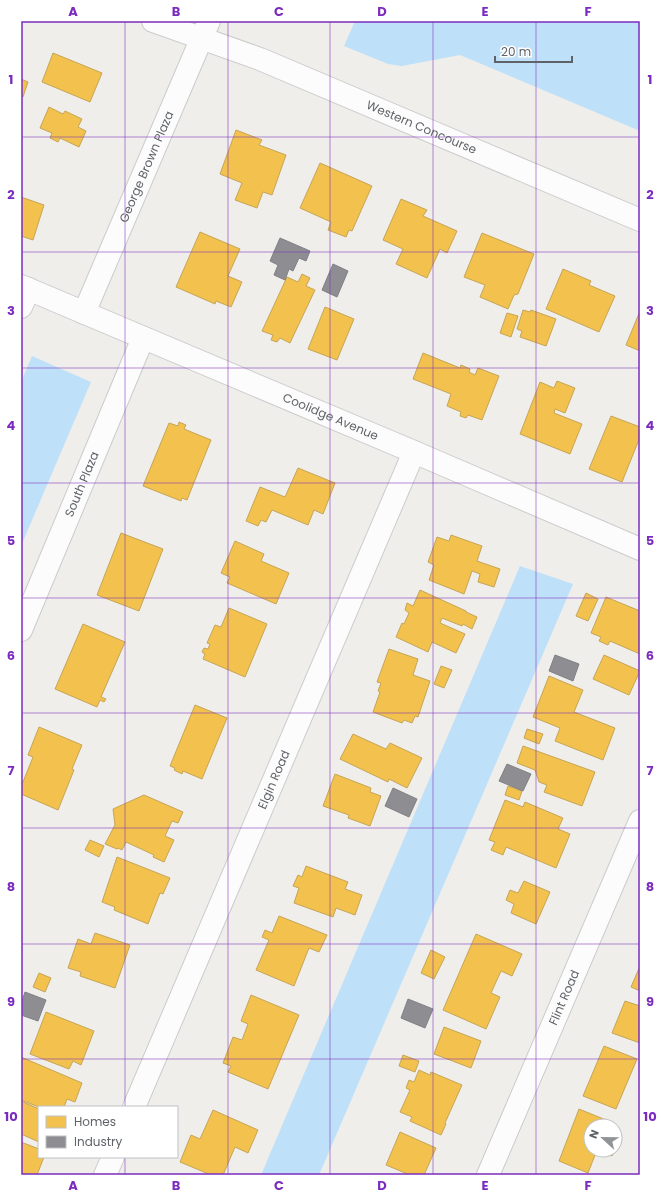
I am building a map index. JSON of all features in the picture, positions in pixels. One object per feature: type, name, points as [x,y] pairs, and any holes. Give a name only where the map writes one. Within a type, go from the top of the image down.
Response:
[{"type":"street","name":"Western Concourse","points":[[153,21],[205,29],[260,59],[640,220]]},
{"type":"street","name":"George Brown Plaza","points":[[84,313],[205,29]]},
{"type":"street","name":"Coolidge Avenue","points":[[24,294],[84,313],[640,549]]},
{"type":"street","name":"South Plaza","points":[[21,630],[143,338]]},
{"type":"street","name":"Elgin Road","points":[[134,1106],[414,452]]},
{"type":"street","name":"Flint Road","points":[[488,1175],[640,821]]},
{"type":"street","points":[[105,1175],[113,1158]]},
{"type":"water","points":[[355,21],[640,21],[640,131],[460,55],[402,66],[388,64],[344,46]]},
{"type":"water","points":[[32,356],[91,382],[21,546],[21,382]]},
{"type":"water","points":[[520,566],[573,584],[319,1175],[261,1175]]},
{"type":"building: Homes","points":[[53,53],[102,73],[90,102],[42,82]]},
{"type":"building: Homes","points":[[21,79],[28,82],[23,97],[21,96]]},
{"type":"building: Homes","points":[[49,107],[63,114],[65,111],[82,119],[78,127],[86,131],[79,147],[60,138],[58,142],[50,138],[52,133],[40,128]]},
{"type":"building: Homes","points":[[236,130],[262,140],[259,145],[286,155],[272,195],[263,192],[257,208],[235,200],[242,183],[220,174]]},
{"type":"building: Homes","points":[[320,163],[372,186],[352,231],[349,230],[346,237],[328,230],[331,222],[300,208]]},
{"type":"building: Homes","points":[[21,197],[44,205],[33,240],[21,236]]},
{"type":"building: Homes","points":[[401,199],[427,210],[423,216],[457,231],[447,253],[440,249],[427,278],[396,264],[403,249],[383,240]]},
{"type":"building: Homes","points":[[200,232],[240,249],[228,276],[242,282],[231,307],[216,301],[215,304],[176,287]]},
{"type":"building: Homes","points":[[482,233],[534,254],[518,294],[514,295],[508,309],[480,297],[485,285],[464,277]]},
{"type":"building: Homes","points":[[563,269],[591,281],[589,285],[615,296],[599,332],[546,309]]},
{"type":"building: Homes","points":[[302,274],[310,278],[306,286],[315,290],[290,343],[280,338],[277,342],[271,340],[273,335],[262,331],[287,277],[298,282]]},
{"type":"building: Homes","points":[[325,307],[354,319],[337,360],[308,349]]},
{"type":"building: Homes","points":[[523,310],[530,312],[531,310],[556,319],[546,346],[520,337],[522,331],[517,329]]},
{"type":"building: Homes","points":[[640,311],[640,351],[626,345]]},
{"type":"building: Homes","points":[[507,313],[518,316],[511,337],[500,333]]},
{"type":"building: Homes","points":[[423,353],[460,368],[461,365],[470,369],[469,372],[475,375],[478,368],[499,376],[482,420],[468,415],[466,418],[460,416],[461,412],[447,406],[451,394],[413,379]]},
{"type":"building: Homes","points":[[557,381],[575,388],[565,413],[555,409],[554,413],[582,424],[570,454],[520,434],[540,382],[554,388]]},
{"type":"building: Homes","points":[[611,416],[640,427],[640,437],[622,482],[589,469]]},
{"type":"building: Homes","points":[[179,422],[186,425],[184,429],[211,440],[187,500],[182,498],[181,501],[143,486],[169,423],[178,426]]},
{"type":"building: Homes","points":[[298,468],[335,483],[323,514],[314,510],[308,525],[272,510],[266,522],[261,520],[258,526],[246,521],[260,487],[285,497]]},
{"type":"building: Homes","points":[[121,533],[163,549],[139,611],[97,595]]},
{"type":"building: Homes","points":[[451,535],[482,546],[477,561],[500,569],[494,587],[478,582],[480,574],[472,571],[464,594],[429,580],[434,565],[428,562],[437,537],[449,541]]},
{"type":"building: Homes","points":[[235,541],[264,554],[261,561],[289,573],[276,604],[227,583],[230,577],[221,573]]},
{"type":"building: Homes","points":[[420,590],[477,617],[472,629],[463,624],[462,626],[442,618],[440,623],[465,634],[456,653],[432,642],[428,652],[396,637],[402,623],[404,624],[409,613],[405,610],[407,603],[413,606]]},
{"type":"building: Homes","points":[[586,593],[598,599],[588,621],[576,616]]},
{"type":"building: Homes","points":[[606,597],[640,611],[640,654],[610,641],[608,645],[599,641],[601,637],[591,633]]},
{"type":"building: Homes","points":[[229,608],[267,624],[245,677],[203,659],[205,654],[202,652],[204,648],[208,649],[210,644],[207,643],[215,625],[221,627]]},
{"type":"building: Homes","points":[[83,624],[125,642],[101,697],[106,699],[104,702],[100,700],[97,707],[55,689]]},
{"type":"building: Homes","points":[[389,649],[418,659],[413,675],[430,681],[418,717],[415,716],[412,723],[404,720],[402,723],[373,712],[380,692],[378,691],[381,683],[377,682]]},
{"type":"building: Homes","points":[[604,655],[640,671],[629,695],[593,679]]},
{"type":"building: Homes","points":[[441,666],[452,670],[444,688],[434,684]]},
{"type":"building: Homes","points":[[549,676],[583,690],[574,712],[615,728],[603,760],[555,741],[560,728],[533,717]]},
{"type":"building: Homes","points":[[195,705],[227,718],[202,779],[183,771],[182,774],[170,766]]},
{"type":"building: Homes","points":[[39,727],[82,745],[58,810],[21,794],[21,787],[33,757],[28,755]]},
{"type":"building: Homes","points":[[527,729],[543,734],[539,744],[524,738]]},
{"type":"building: Homes","points":[[353,734],[386,749],[390,743],[422,758],[407,788],[389,779],[388,782],[340,759]]},
{"type":"building: Homes","points":[[523,746],[595,772],[582,806],[544,792],[547,785],[539,782],[535,770],[517,763]]},
{"type":"building: Homes","points":[[335,774],[371,788],[370,792],[381,796],[370,826],[348,818],[349,815],[323,806]]},
{"type":"building: Homes","points":[[508,786],[522,791],[519,800],[505,795]]},
{"type":"building: Homes","points":[[144,795],[183,812],[178,823],[172,821],[165,836],[174,840],[164,862],[153,857],[154,855],[126,842],[122,850],[105,844],[115,825],[113,809]]},
{"type":"building: Homes","points":[[505,800],[523,807],[525,802],[563,818],[558,829],[570,834],[556,868],[506,847],[503,855],[491,850],[495,842],[489,840]]},
{"type":"building: Homes","points":[[90,840],[104,846],[99,857],[85,850]]},
{"type":"building: Homes","points":[[117,857],[170,878],[163,894],[160,893],[148,924],[114,910],[115,907],[102,902]]},
{"type":"building: Homes","points":[[306,866],[348,882],[345,889],[362,895],[355,915],[336,908],[333,917],[294,903],[299,888],[293,886],[298,875],[302,877]]},
{"type":"building: Homes","points":[[524,881],[550,892],[536,924],[511,913],[514,904],[506,900],[510,890],[518,893]]},
{"type":"building: Homes","points":[[279,916],[327,935],[319,952],[309,948],[294,986],[256,970],[269,940],[262,937],[265,930],[272,933]]},
{"type":"building: Homes","points":[[95,933],[130,945],[115,988],[80,976],[81,972],[68,968],[78,939],[91,944]]},
{"type":"building: Homes","points":[[476,934],[522,954],[512,976],[501,971],[491,993],[500,997],[486,1029],[443,1010]]},
{"type":"building: Homes","points":[[431,950],[445,957],[434,979],[421,973]]},
{"type":"building: Homes","points":[[640,966],[640,991],[631,987]]},
{"type":"building: Homes","points":[[39,973],[51,978],[45,992],[33,987]]},
{"type":"building: Homes","points":[[251,995],[299,1015],[268,1089],[228,1072],[231,1066],[223,1063],[233,1037],[242,1040],[248,1024],[241,1021]]},
{"type":"building: Homes","points":[[625,1001],[640,1006],[640,1043],[612,1033]]},
{"type":"building: Homes","points":[[46,1012],[94,1031],[81,1065],[73,1061],[69,1069],[30,1054]]},
{"type":"building: Homes","points":[[444,1027],[481,1041],[471,1068],[434,1054]]},
{"type":"building: Homes","points":[[604,1046],[637,1059],[616,1109],[583,1096]]},
{"type":"building: Homes","points":[[403,1055],[419,1061],[415,1072],[399,1066]]},
{"type":"building: Homes","points":[[21,1057],[82,1083],[75,1102],[67,1099],[64,1106],[38,1107],[21,1100]]},
{"type":"building: Homes","points":[[419,1070],[430,1075],[431,1072],[462,1085],[441,1135],[410,1121],[412,1117],[400,1112],[410,1090],[406,1088],[409,1080],[414,1082]]},
{"type":"building: Homes","points":[[21,1101],[38,1109],[38,1142],[21,1134]]},
{"type":"building: Homes","points":[[579,1109],[601,1118],[583,1118],[583,1158],[594,1158],[588,1173],[559,1161]]},
{"type":"building: Homes","points":[[213,1110],[258,1130],[248,1153],[235,1147],[223,1175],[211,1175],[180,1162],[191,1135],[200,1139]]},
{"type":"building: Homes","points":[[400,1132],[436,1148],[424,1175],[410,1175],[386,1165]]},
{"type":"building: Homes","points":[[21,1142],[38,1149],[38,1158],[44,1158],[37,1175],[21,1175]]},
{"type":"building: Industry","points":[[280,238],[310,251],[306,261],[299,258],[293,271],[289,269],[285,280],[274,275],[278,265],[270,261]]},
{"type":"building: Industry","points":[[333,264],[348,271],[337,297],[322,290]]},
{"type":"building: Industry","points":[[555,655],[579,664],[573,681],[549,671]]},
{"type":"building: Industry","points":[[507,764],[531,774],[523,791],[499,781]]},
{"type":"building: Industry","points":[[393,788],[417,799],[409,817],[385,806]]},
{"type":"building: Industry","points":[[25,992],[46,1000],[38,1021],[21,1015],[21,1004]]},
{"type":"building: Industry","points":[[408,999],[433,1009],[425,1028],[401,1018]]}]
